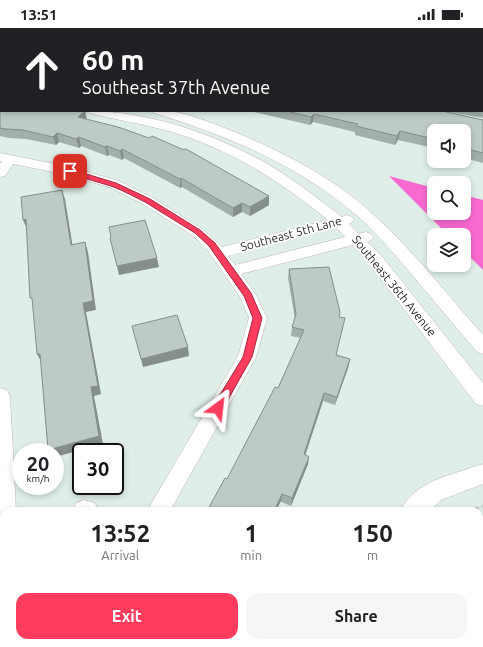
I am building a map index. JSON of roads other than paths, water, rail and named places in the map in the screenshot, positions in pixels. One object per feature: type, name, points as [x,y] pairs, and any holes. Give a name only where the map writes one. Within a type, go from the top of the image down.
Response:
[{"type":"street","name":"Southeast 36th Avenue","points":[[98,112],[163,126],[224,147],[261,166],[314,202],[339,222],[374,258],[483,398]]},
{"type":"street","name":"Southeast 36th Avenue","points":[[162,112],[185,118],[225,132],[273,154],[309,173],[365,215],[383,232],[483,347]]},
{"type":"street","points":[[0,173],[5,158],[70,171],[114,184],[148,201],[197,232],[212,245],[248,295],[258,318],[247,357],[160,507]]},
{"type":"street","name":"Southeast 5th Lane","points":[[218,253],[365,215]]},
{"type":"street","name":"Southeast 5th Lane","points":[[231,271],[357,240],[383,232]]},
{"type":"street","points":[[262,242],[274,261]]},
{"type":"street","points":[[0,396],[5,507]]},
{"type":"street","points":[[416,507],[433,492],[483,474]]}]
